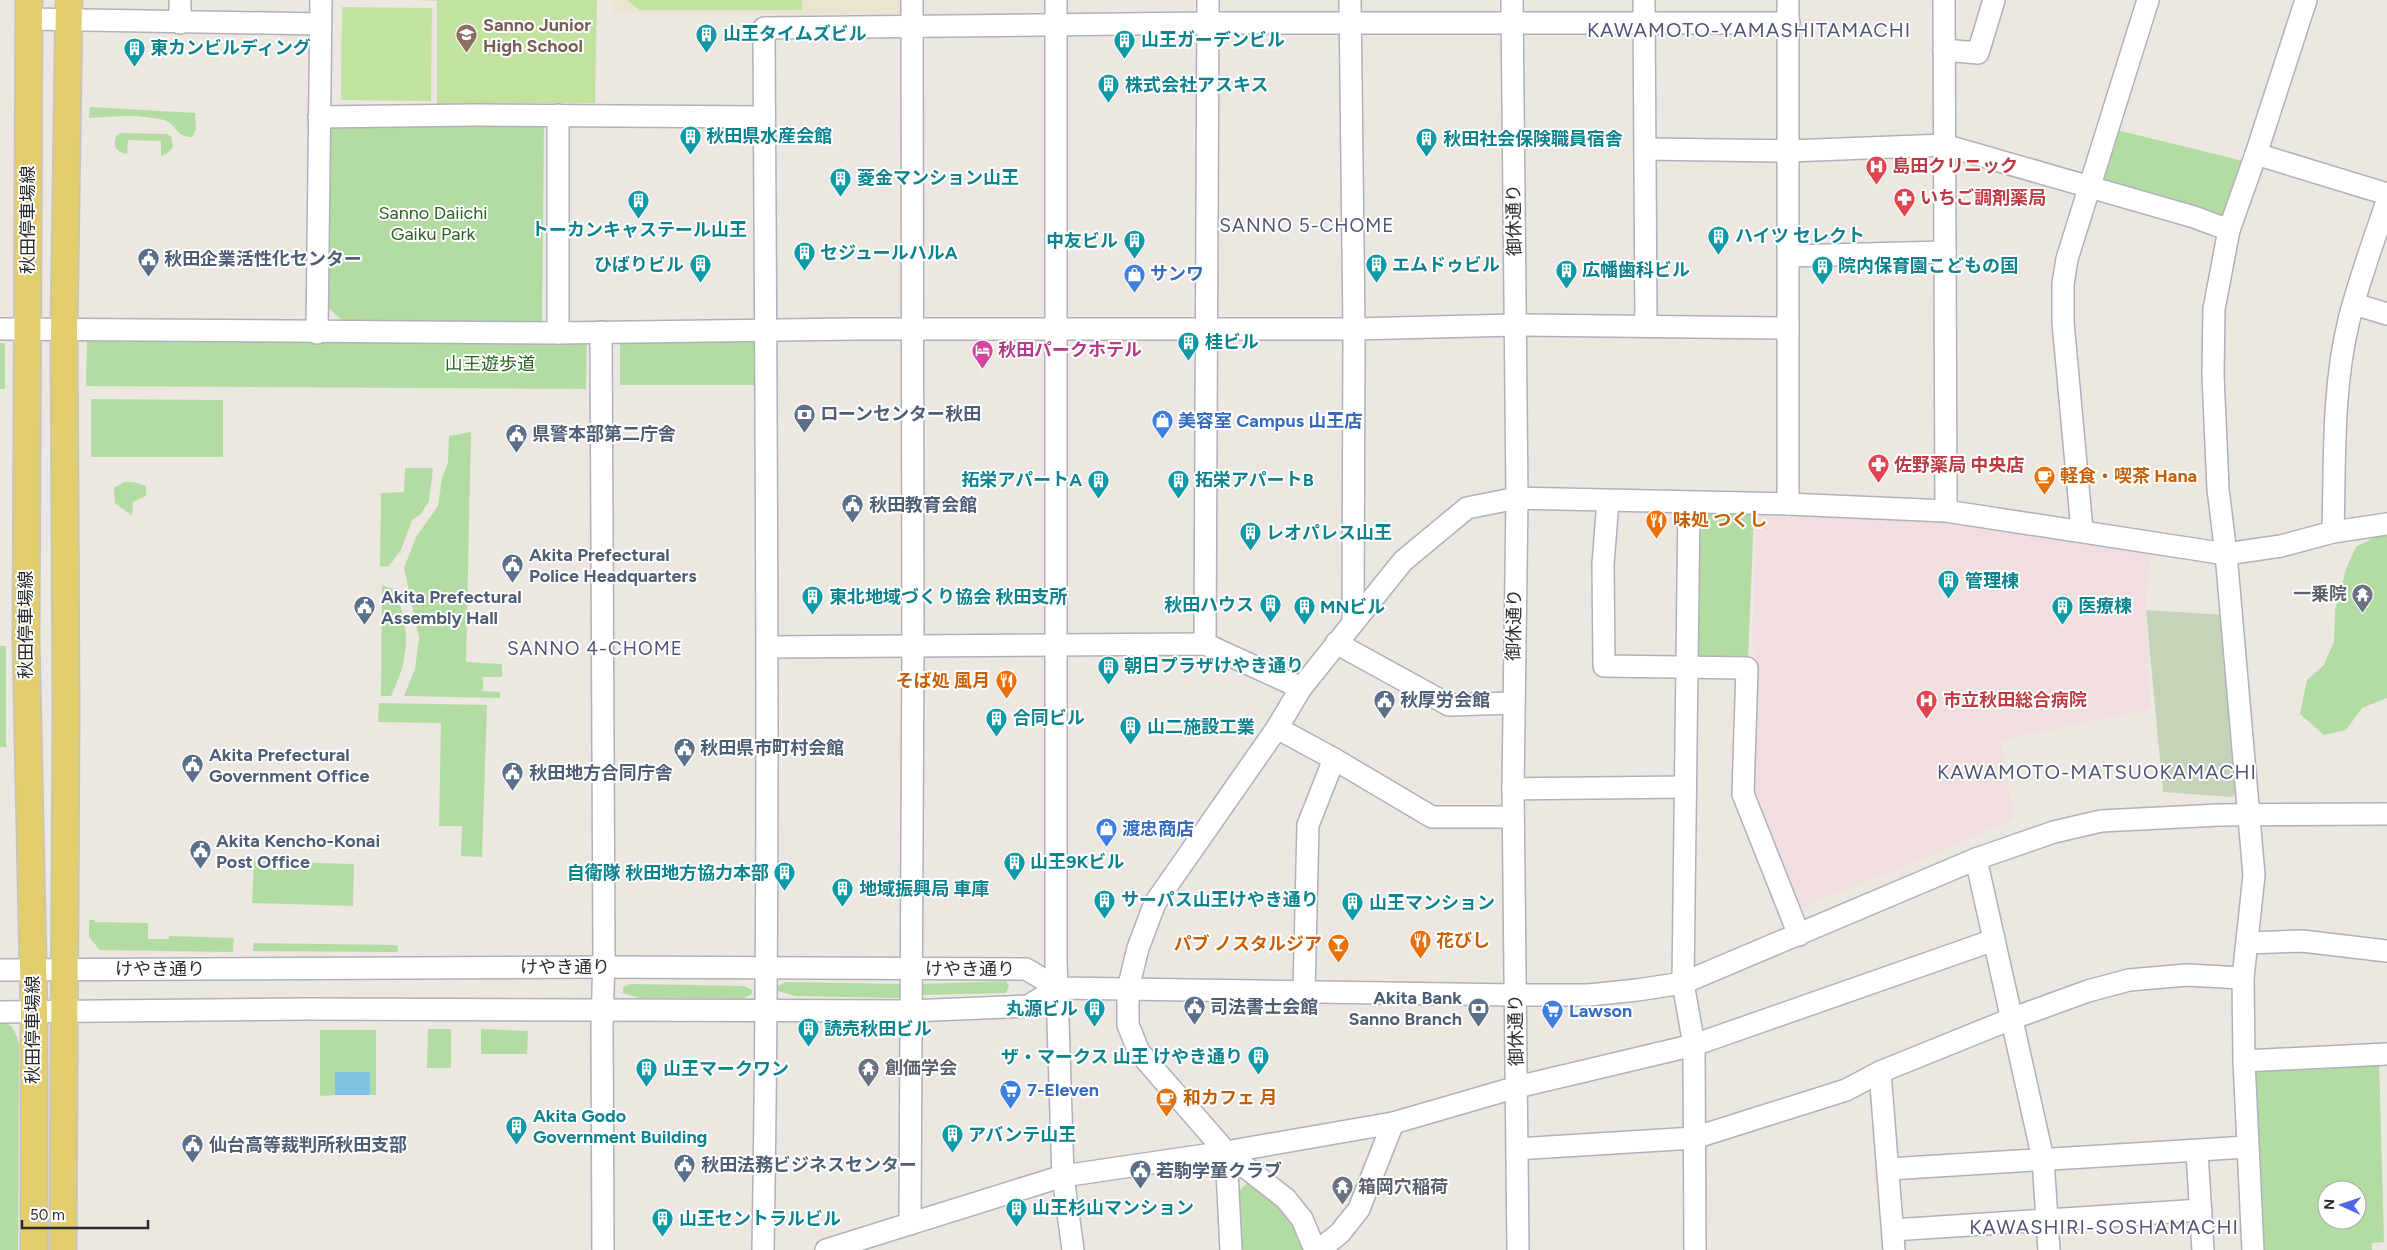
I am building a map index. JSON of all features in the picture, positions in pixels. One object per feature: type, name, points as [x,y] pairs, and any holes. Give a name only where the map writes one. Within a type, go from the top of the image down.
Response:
[{"type":"main road","name":"秋田停車場線","points":[[29,9],[26,640],[34,1012],[34,1250]]},
{"type":"main road","name":"秋田停車場線","points":[[63,1250],[65,969],[64,329],[68,10]]},
{"type":"street","points":[[180,0],[180,23]]},
{"type":"street","points":[[317,333],[321,0]]},
{"type":"street","points":[[910,1224],[913,647],[912,0]]},
{"type":"street","points":[[1056,0],[1058,988],[1063,1176],[1073,1250]]},
{"type":"street","points":[[1205,644],[1208,330],[1208,0]]},
{"type":"street","points":[[1350,0],[1354,329],[1353,621]]},
{"type":"street","name":"御休通り","points":[[1512,0],[1517,498],[1513,817],[1518,1250]]},
{"type":"street","points":[[1644,0],[1646,326]]},
{"type":"street","points":[[1788,0],[1788,504]]},
{"type":"street","points":[[1944,0],[1946,511]]},
{"type":"street","points":[[1944,50],[1978,53],[1994,0]]},
{"type":"street","points":[[2082,530],[2063,322],[2062,284],[2067,259],[2148,0]]},
{"type":"street","points":[[2253,1250],[2247,1148],[2243,978],[2254,875],[2251,815],[2218,489],[2213,375],[2214,309],[2230,230],[2306,0]]},
{"type":"street","points":[[29,9],[68,10],[180,23],[320,24]]},
{"type":"street","points":[[763,1250],[768,1011],[766,967],[768,648],[764,28],[913,25],[1512,24],[1644,21],[1789,23]]},
{"type":"street","points":[[558,116],[558,333]]},
{"type":"street","points":[[319,117],[764,117]]},
{"type":"street","points":[[1645,149],[1789,151],[1944,145],[2194,217],[2230,230]]},
{"type":"street","points":[[2256,154],[2387,194]]},
{"type":"street","points":[[2333,532],[2337,393],[2342,354],[2354,304],[2387,201]]},
{"type":"street","points":[[1789,256],[1945,252]]},
{"type":"street","points":[[2354,304],[2387,314]]},
{"type":"street","points":[[0,330],[558,333],[1354,329],[1515,325],[1788,328]]},
{"type":"street","points":[[601,332],[604,967],[602,1011],[603,1250]]},
{"type":"street","points":[[1315,1250],[1302,1219],[1286,1199],[1226,1152],[1139,1052],[1128,1025],[1128,989],[1138,948],[1155,903],[1277,728],[1301,688],[1403,560],[1467,508],[1517,498],[1788,504],[1946,511],[2082,530],[2226,554],[2281,546],[2333,532],[2387,524]]},
{"type":"street","points":[[1608,501],[1603,564],[1604,666],[1747,668],[1743,794],[1799,935]]},
{"type":"street","points":[[1689,503],[1683,983],[1694,1045],[1695,1250]]},
{"type":"street","points":[[768,648],[1205,644],[1301,688]]},
{"type":"street","points":[[1336,644],[1450,705],[1513,703]]},
{"type":"street","points":[[1277,728],[1432,817],[1513,817]]},
{"type":"street","points":[[1304,993],[1308,825],[1334,759]]},
{"type":"street","points":[[1513,789],[1686,787]]},
{"type":"street","points":[[0,1012],[306,1010],[910,1011],[1028,1006],[1058,988],[1304,993],[1589,994],[1683,983],[1976,859],[2054,832],[2101,821],[2168,816],[2387,814]]},
{"type":"street","points":[[1976,859],[2043,1159],[2049,1250]]},
{"type":"street","points":[[826,1250],[1063,1176],[1226,1152],[1393,1123],[1517,1087],[1694,1045],[1994,940]]},
{"type":"street","points":[[2247,942],[2302,941],[2387,951]]},
{"type":"street","name":"けやき通り","points":[[0,970],[604,967],[1026,969],[1058,988]]},
{"type":"street","points":[[1516,1149],[1694,1138],[1846,1090],[1880,1072],[2011,1019],[2088,991],[2129,980],[2187,975],[2243,978]]},
{"type":"street","points":[[2244,1061],[2387,1054]]},
{"type":"street","points":[[1880,1072],[1893,1240],[2047,1220],[2201,1210]]},
{"type":"street","points":[[1319,1250],[1340,1233],[1359,1209],[1393,1123]]},
{"type":"street","points":[[1889,1169],[2247,1148]]},
{"type":"street","points":[[1226,1152],[1231,1250]]},
{"type":"street","points":[[2197,1152],[2203,1250]]},
{"type":"shaded area","points":[[613,0],[909,0],[909,14],[613,13]]},
{"type":"shaded area","name":"市立秋田総合病院","points":[[1757,516],[1947,521],[2151,551],[2145,609],[2150,709],[2001,740],[2014,819],[1923,859],[1801,907],[1752,795],[1756,661],[1752,647]]},
{"type":"green space","points":[[418,0],[597,0],[595,103],[437,104],[437,1]]},
{"type":"green space","points":[[627,0],[802,0],[802,10],[639,10]]},
{"type":"green space","points":[[342,7],[432,8],[431,101],[341,100]]},
{"type":"green space","points":[[90,107],[195,113],[196,129],[192,137],[188,137],[181,134],[170,123],[159,119],[128,116],[89,118]]},
{"type":"green space","name":"Sanno Daiichi Gaiku Park","points":[[324,124],[544,125],[542,322],[343,321],[323,303]]},
{"type":"green space","points":[[2117,130],[2243,161],[2222,219],[2099,181]]},
{"type":"green space","points":[[120,133],[166,134],[171,136],[173,147],[168,153],[161,156],[161,141],[128,140],[127,154],[123,153],[115,146],[116,136]]},
{"type":"green space","name":"山王遊歩道","points":[[87,336],[587,339],[586,389],[86,386]]},
{"type":"green space","points":[[620,337],[759,337],[759,385],[620,385]]},
{"type":"green space","points":[[0,343],[5,343],[5,389],[0,389]]},
{"type":"green space","points":[[91,399],[223,400],[223,457],[91,457]]},
{"type":"green space","points":[[471,432],[466,662],[502,664],[502,677],[483,677],[483,691],[500,692],[500,698],[404,696],[415,669],[419,638],[404,568],[416,537],[438,506],[442,478],[448,463],[449,436]]},
{"type":"green space","points":[[405,468],[433,468],[429,501],[421,514],[412,520],[401,550],[388,567],[380,566],[381,493],[404,492]]},
{"type":"green space","points":[[124,482],[133,482],[146,486],[146,496],[133,502],[132,516],[115,503],[114,488]]},
{"type":"green space","points":[[1694,511],[1754,512],[1748,661],[1694,660]]},
{"type":"green space","points":[[2387,531],[2387,698],[2362,708],[2346,730],[2324,735],[2300,714],[2307,680],[2324,665],[2334,642],[2335,610],[2346,569],[2356,547]]},
{"type":"green space","points":[[382,585],[393,589],[403,616],[405,629],[405,656],[391,696],[381,696]]},
{"type":"green space","points":[[2146,610],[2225,615],[2244,784],[2232,797],[2163,792]]},
{"type":"green space","points":[[0,646],[6,646],[6,747],[0,747]]},
{"type":"green space","points":[[379,703],[487,705],[482,857],[461,856],[462,826],[439,826],[441,723],[378,722]]},
{"type":"green space","points":[[254,861],[354,864],[353,906],[252,903]]},
{"type":"green space","points":[[89,920],[95,920],[95,922],[148,923],[148,939],[169,939],[169,936],[234,938],[233,952],[100,950],[89,937]]},
{"type":"green space","points":[[254,943],[393,945],[398,946],[398,952],[253,951]]},
{"type":"green space","points":[[1006,981],[1009,986],[1006,993],[922,995],[922,984]]},
{"type":"green space","points":[[786,982],[900,984],[907,988],[907,992],[898,998],[795,996],[778,991],[778,986]]},
{"type":"green space","points":[[631,984],[744,986],[752,990],[752,994],[743,999],[640,998],[623,993],[623,987]]},
{"type":"green space","points":[[0,1022],[11,1026],[19,1044],[18,1250],[0,1250]]},
{"type":"green space","points":[[428,1029],[451,1029],[451,1068],[427,1068]]},
{"type":"green space","points":[[481,1029],[528,1031],[527,1054],[481,1054]]},
{"type":"green space","points":[[320,1030],[376,1030],[376,1095],[370,1095],[370,1072],[335,1072],[335,1095],[320,1096]]},
{"type":"green space","points":[[2379,1059],[2384,1242],[2372,1243],[2372,1250],[2260,1250],[2253,1067]]},
{"type":"green space","points":[[1247,1183],[1255,1184],[1288,1219],[1305,1250],[1240,1250],[1237,1199],[1239,1191]]},
{"type":"water","points":[[335,1072],[370,1072],[370,1095],[335,1095]]},
{"type":"place","name":"山王タイムズビル","points":[[707,53]]},
{"type":"place","name":"Sanno Junior High School","points":[[467,54]]},
{"type":"place","name":"山王ガーデンビル","points":[[1125,59]]},
{"type":"place","name":"東カンビルディング","points":[[134,67]]},
{"type":"place","name":"株式会社アスキス","points":[[1109,104]]},
{"type":"place","name":"秋田県水産会館","points":[[690,155]]},
{"type":"place","name":"秋田社会保険職員宿舎","points":[[1427,158]]},
{"type":"place","name":"島田クリニック","points":[[1876,185]]},
{"type":"place","name":"菱金マンション山王","points":[[841,197]]},
{"type":"place","name":"いちご調剤薬局","points":[[1904,217]]},
{"type":"place","name":"トーカンキャステール山王","points":[[639,219]]},
{"type":"place","name":"ハイツ セレクト","points":[[1719,255]]},
{"type":"place","name":"中友ビル","points":[[1134,260]]},
{"type":"place","name":"セジュールハルA","points":[[804,272]]},
{"type":"place","name":"秋田企業活性化センター","points":[[148,278]]},
{"type":"place","name":"ひばりビル","points":[[700,284]]},
{"type":"place","name":"エムドゥビル","points":[[1376,284]]},
{"type":"place","name":"院内保育園こどもの国","points":[[1822,285]]},
{"type":"place","name":"広幡歯科ビル","points":[[1566,289]]},
{"type":"place","name":"サンワ","points":[[1134,293]]},
{"type":"place","name":"桂ビル","points":[[1189,361]]},
{"type":"place","name":"秋田パークホテル","points":[[982,369]]},
{"type":"place","name":"ローンセンター秋田","points":[[804,433]]},
{"type":"place","name":"美容室 Campus 山王店","points":[[1162,440]]},
{"type":"place","name":"県警本部第二庁舎","points":[[516,453]]},
{"type":"place","name":"佐野薬局 中央店","points":[[1878,484]]},
{"type":"place","name":"軽食・喫茶 Hana","points":[[2044,495]]},
{"type":"place","name":"拓栄アパートA","points":[[1098,499]]},
{"type":"place","name":"拓栄アパートB","points":[[1179,499]]},
{"type":"place","name":"秋田教育会館","points":[[853,524]]},
{"type":"place","name":"味処 つくし","points":[[1657,539]]},
{"type":"place","name":"レオパレス山王","points":[[1250,552]]},
{"type":"place","name":"Akita Prefectural Police Headquarters","points":[[513,584]]},
{"type":"place","name":"管理棟","points":[[1949,600]]},
{"type":"place","name":"一乗院","points":[[2363,613]]},
{"type":"place","name":"東北地域づくり協会 秋田支所","points":[[813,616]]},
{"type":"place","name":"秋田ハウス","points":[[1270,624]]},
{"type":"place","name":"医療棟","points":[[2062,625]]},
{"type":"place","name":"Akita Prefectural Assembly Hall","points":[[365,626]]},
{"type":"place","name":"MNビル","points":[[1304,626]]},
{"type":"place","name":"朝日プラザけやき通り","points":[[1108,685]]},
{"type":"place","name":"そば処 風月","points":[[1006,700]]},
{"type":"place","name":"秋厚労会館","points":[[1384,719]]},
{"type":"place","name":"市立秋田総合病院","points":[[1927,719]]},
{"type":"place","name":"合同ビル","points":[[997,737]]},
{"type":"place","name":"山二施設工業","points":[[1131,746]]},
{"type":"place","name":"秋田県市町村会館","points":[[684,767]]},
{"type":"place","name":"Akita Prefectural Government Office","points":[[193,784]]},
{"type":"place","name":"秋田地方合同庁舎","points":[[513,792]]},
{"type":"place","name":"渡忠商店","points":[[1106,848]]},
{"type":"place","name":"Akita Kencho-Konai Post Office","points":[[200,870]]},
{"type":"place","name":"山王9Kビル","points":[[1014,881]]},
{"type":"place","name":"自衛隊 秋田地方協力本部","points":[[785,892]]},
{"type":"place","name":"地域振興局 車庫","points":[[843,908]]},
{"type":"place","name":"サーパス山王けやき通り","points":[[1105,919]]},
{"type":"place","name":"山王マンション","points":[[1353,922]]},
{"type":"place","name":"花びし","points":[[1420,960]]},
{"type":"place","name":"パブ ノスタルジア","points":[[1338,963]]},
{"type":"place","name":"司法書士会館","points":[[1194,1026]]},
{"type":"place","name":"Akita Bank Sanno Branch","points":[[1478,1027]]},
{"type":"place","name":"丸源ビル","points":[[1094,1028]]},
{"type":"place","name":"Lawson","points":[[1553,1030]]},
{"type":"place","name":"読売秋田ビル","points":[[808,1048]]},
{"type":"place","name":"ザ・マークス 山王 けやき通り","points":[[1259,1076]]},
{"type":"place","name":"創価学会","points":[[869,1087]]},
{"type":"place","name":"山王マークワン","points":[[647,1088]]},
{"type":"place","name":"7-Eleven","points":[[1011,1109]]},
{"type":"place","name":"和カフェ 月","points":[[1167,1117]]},
{"type":"place","name":"Akita Godo Government Building","points":[[517,1145]]},
{"type":"place","name":"アバンテ山王","points":[[952,1154]]},
{"type":"place","name":"仙台高等裁判所秋田支部","points":[[193,1164]]},
{"type":"place","name":"秋田法務ビジネスセンター","points":[[685,1184]]},
{"type":"place","name":"若駒学童クラブ","points":[[1140,1190]]},
{"type":"place","name":"箱岡穴稲荷","points":[[1342,1206]]},
{"type":"place","name":"山王杉山マンション","points":[[1016,1227]]},
{"type":"place","name":"山王セントラルビル","points":[[663,1238]]},
{"type":"district","name":"KAWAMOTO-YAMASHITAMACHI","points":[[1749,30]]},
{"type":"district","name":"SANNO 5-CHOME","points":[[1307,225]]},
{"type":"district","name":"SANNO 4-CHOME","points":[[595,648]]},
{"type":"district","name":"KAWAMOTO-MATSUOKAMACHI","points":[[2097,772]]},
{"type":"district","name":"KAWASHIRI-SOSHAMACHI","points":[[2104,1227]]}]
